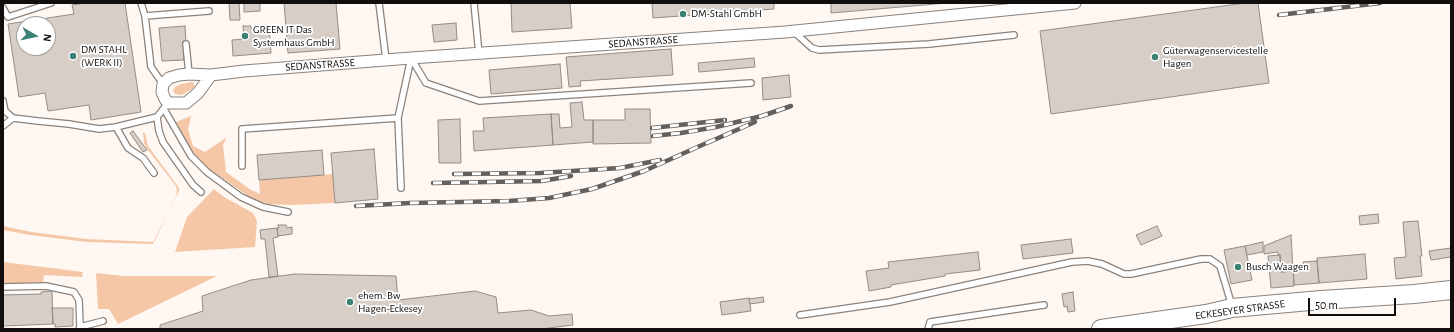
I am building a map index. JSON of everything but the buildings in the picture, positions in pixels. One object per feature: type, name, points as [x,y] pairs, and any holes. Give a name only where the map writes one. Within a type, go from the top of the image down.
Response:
[{"type":"main road","name":"ECKESEYER STRASSE","points":[[1108,329],[1206,314],[1232,308],[1451,290]]},
{"type":"street","name":"SEDANSTRASSE","points":[[163,84],[169,78],[189,74],[211,75],[411,58],[792,31],[1075,3]]},
{"type":"street","points":[[163,84],[162,92],[166,106],[186,103],[198,93],[211,75]]},
{"type":"lane","points":[[3,8],[8,17],[51,3]]},
{"type":"lane","points":[[141,3],[145,16],[150,67],[163,84]]},
{"type":"lane","points":[[379,3],[386,60]]},
{"type":"lane","points":[[474,3],[479,54]]},
{"type":"lane","points":[[145,16],[209,11]]},
{"type":"lane","points":[[792,31],[812,48],[819,50],[929,44],[1014,35]]},
{"type":"lane","points":[[186,44],[189,74]]},
{"type":"lane","points":[[411,58],[426,83],[479,101],[751,83]]},
{"type":"lane","points":[[401,188],[398,118],[411,58]]},
{"type":"lane","points":[[3,101],[4,111],[12,118],[99,128],[116,127],[155,118],[166,106],[191,156],[207,172],[242,197],[263,207],[288,212]]},
{"type":"lane","points":[[3,128],[12,118]]},
{"type":"lane","points":[[155,118],[163,142],[193,185],[201,192]]},
{"type":"lane","points":[[242,166],[242,129],[398,118]]},
{"type":"lane","points":[[116,127],[128,148],[143,158],[154,173]]},
{"type":"lane","points":[[800,315],[890,302],[1072,262],[1088,261],[1102,264],[1124,274],[1131,274],[1201,259],[1210,260],[1220,266],[1232,308]]},
{"type":"lane","points":[[3,287],[46,286],[74,292],[79,300],[79,328],[103,321]]},
{"type":"lane","points":[[928,329],[930,322],[1044,305]]},
{"type":"shaded area","points":[[193,82],[195,87],[182,95],[175,94],[173,91],[175,87],[181,84]]},
{"type":"shaded area","points":[[191,116],[188,129],[193,146],[205,152],[227,137],[223,145],[226,172],[251,190],[260,194],[259,180],[333,174],[335,203],[292,205],[268,204],[251,198],[208,168],[190,149],[176,122]]},
{"type":"shaded area","points":[[143,132],[145,133],[148,146],[179,188],[176,197],[176,186],[148,150],[144,143]]},
{"type":"shaded area","points":[[214,189],[224,197],[253,213],[257,221],[255,247],[175,252],[187,217]]},
{"type":"shaded area","points":[[169,211],[153,244],[87,242],[3,230],[3,226],[31,232],[86,239],[153,242]]},
{"type":"shaded area","points":[[3,262],[83,272],[82,277],[44,275],[43,282],[5,284],[3,282]]},
{"type":"shaded area","points":[[96,273],[124,276],[217,276],[118,324],[109,309],[98,309]]},
{"type":"railway","points":[[1279,15],[1380,3]]},
{"type":"railway","points":[[653,136],[716,127],[762,116],[791,106]]},
{"type":"railway","points":[[652,128],[725,120]]},
{"type":"railway","points":[[707,143],[755,122]]},
{"type":"railway","points":[[356,206],[410,203],[509,201],[549,198],[592,189],[644,171],[711,141]]},
{"type":"railway","points":[[454,174],[540,173],[620,168],[660,160]]},
{"type":"railway","points":[[433,183],[542,181],[571,176]]},
{"type":"place","name":"DM-Stahl GmbH","points":[[683,14]]},
{"type":"place","name":"GREEN IT Das Systemhaus GmbH","points":[[245,36]]},
{"type":"place","name":"DM STAHL (WERK II)","points":[[73,56]]},
{"type":"place","name":"Güterwagenservicestelle Hagen","points":[[1155,57]]},
{"type":"place","name":"Busch Waagen","points":[[1238,267]]},
{"type":"place","name":"ehem. Bw Hagen-Eckesey","points":[[350,302]]}]
